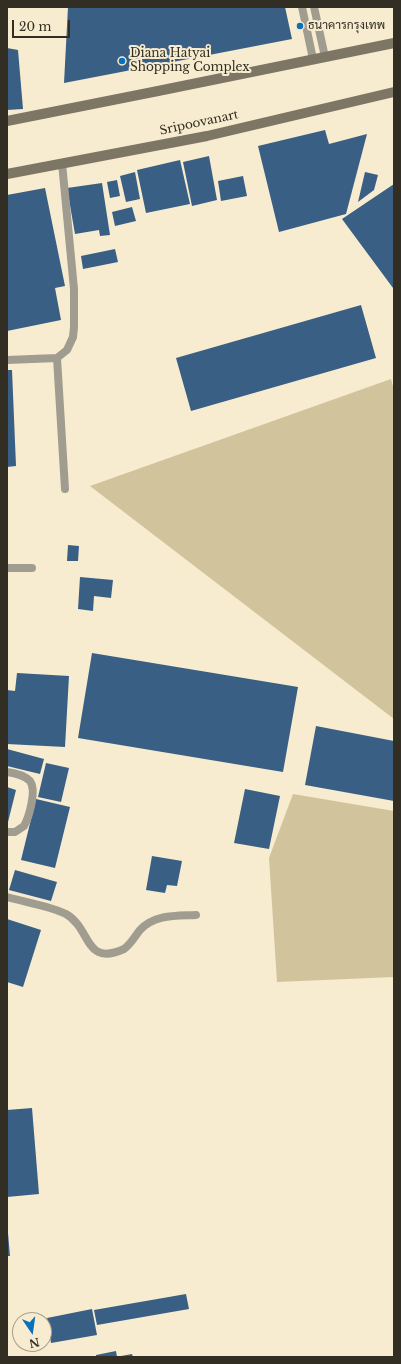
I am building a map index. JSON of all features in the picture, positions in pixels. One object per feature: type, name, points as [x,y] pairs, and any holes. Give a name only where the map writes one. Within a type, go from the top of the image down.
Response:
[{"type":"main road","points":[[7,121],[394,43]]},
{"type":"main road","name":"Sripoovanart","points":[[7,174],[208,136],[394,92]]},
{"type":"lane","points":[[302,7],[313,59]]},
{"type":"lane","points":[[314,7],[325,57]]},
{"type":"lane","points":[[7,360],[57,358],[64,353],[73,337],[74,288],[62,163]]},
{"type":"lane","points":[[57,358],[65,489]]},
{"type":"lane","points":[[7,568],[32,568]]},
{"type":"lane","points":[[7,772],[19,775],[28,780],[32,784],[33,790],[32,803],[24,826],[15,832],[7,832]]},
{"type":"lane","points":[[7,897],[65,914],[75,920],[86,936],[90,946],[94,950],[105,953],[111,953],[124,949],[146,925],[158,919],[168,916],[196,915]]},
{"type":"shaded area","points":[[391,379],[394,390],[394,719],[90,486]]},
{"type":"shaded area","points":[[293,794],[394,811],[394,977],[277,982],[269,858]]},
{"type":"building","name":"Diana Hatyai Shopping Complex","points":[[68,7],[285,7],[292,39],[64,83]]},
{"type":"building","points":[[7,48],[18,50],[23,109],[7,110]]},
{"type":"building","points":[[325,130],[329,144],[367,134],[346,214],[279,232],[258,146]]},
{"type":"building","points":[[209,156],[217,200],[192,206],[183,162]]},
{"type":"building","points":[[180,160],[190,204],[146,213],[137,170]]},
{"type":"building","points":[[135,172],[140,199],[126,202],[120,176]]},
{"type":"building","points":[[365,172],[378,175],[374,190],[358,202]]},
{"type":"building","points":[[243,176],[247,196],[221,201],[218,181]]},
{"type":"building","points":[[117,180],[120,196],[110,198],[107,182]]},
{"type":"building","points":[[102,183],[110,235],[100,236],[99,230],[75,234],[67,188]]},
{"type":"building","points":[[394,184],[394,287],[393,288],[342,219]]},
{"type":"building","points":[[45,188],[65,286],[55,288],[61,320],[7,331],[7,195]]},
{"type":"building","points":[[132,207],[136,221],[115,226],[112,212]]},
{"type":"building","points":[[115,249],[118,262],[83,269],[81,256]]},
{"type":"building","points":[[361,305],[376,358],[191,411],[176,358]]},
{"type":"building","points":[[7,370],[12,370],[16,466],[7,467]]},
{"type":"building","points":[[68,545],[79,546],[78,561],[67,561]]},
{"type":"building","points":[[80,577],[113,580],[111,598],[94,596],[93,611],[78,609]]},
{"type":"building","points":[[92,653],[298,687],[283,772],[78,738]]},
{"type":"building","points":[[17,673],[69,676],[65,747],[7,744],[7,690],[15,691]]},
{"type":"building","points":[[316,726],[394,741],[394,801],[305,785]]},
{"type":"building","points":[[7,749],[44,759],[40,774],[7,766]]},
{"type":"building","points":[[46,763],[69,768],[61,802],[38,797]]},
{"type":"building","points":[[7,787],[16,790],[8,822],[7,822]]},
{"type":"building","points":[[245,789],[280,796],[269,849],[234,843]]},
{"type":"building","points":[[36,799],[70,807],[55,868],[21,860]]},
{"type":"building","points":[[152,856],[182,861],[177,886],[167,885],[165,893],[146,890]]},
{"type":"building","points":[[15,870],[57,882],[51,901],[9,890]]},
{"type":"building","points":[[7,919],[41,930],[23,987],[7,982]]},
{"type":"building","points":[[32,1108],[39,1194],[7,1197],[7,1110]]},
{"type":"building","points":[[8,1233],[10,1256],[7,1256]]},
{"type":"building","points":[[186,1294],[189,1309],[97,1325],[94,1310]]},
{"type":"building","points":[[92,1309],[97,1335],[52,1343],[52,1317]]},
{"type":"building","points":[[116,1351],[117,1357],[96,1357],[96,1355]]},
{"type":"building","points":[[132,1354],[133,1357],[121,1357],[121,1356]]},
{"type":"place","name":"ธนาคารกรุงเทพ","points":[[300,26]]},
{"type":"place","name":"Diana Hatyai Shopping Complex","points":[[122,61]]}]
